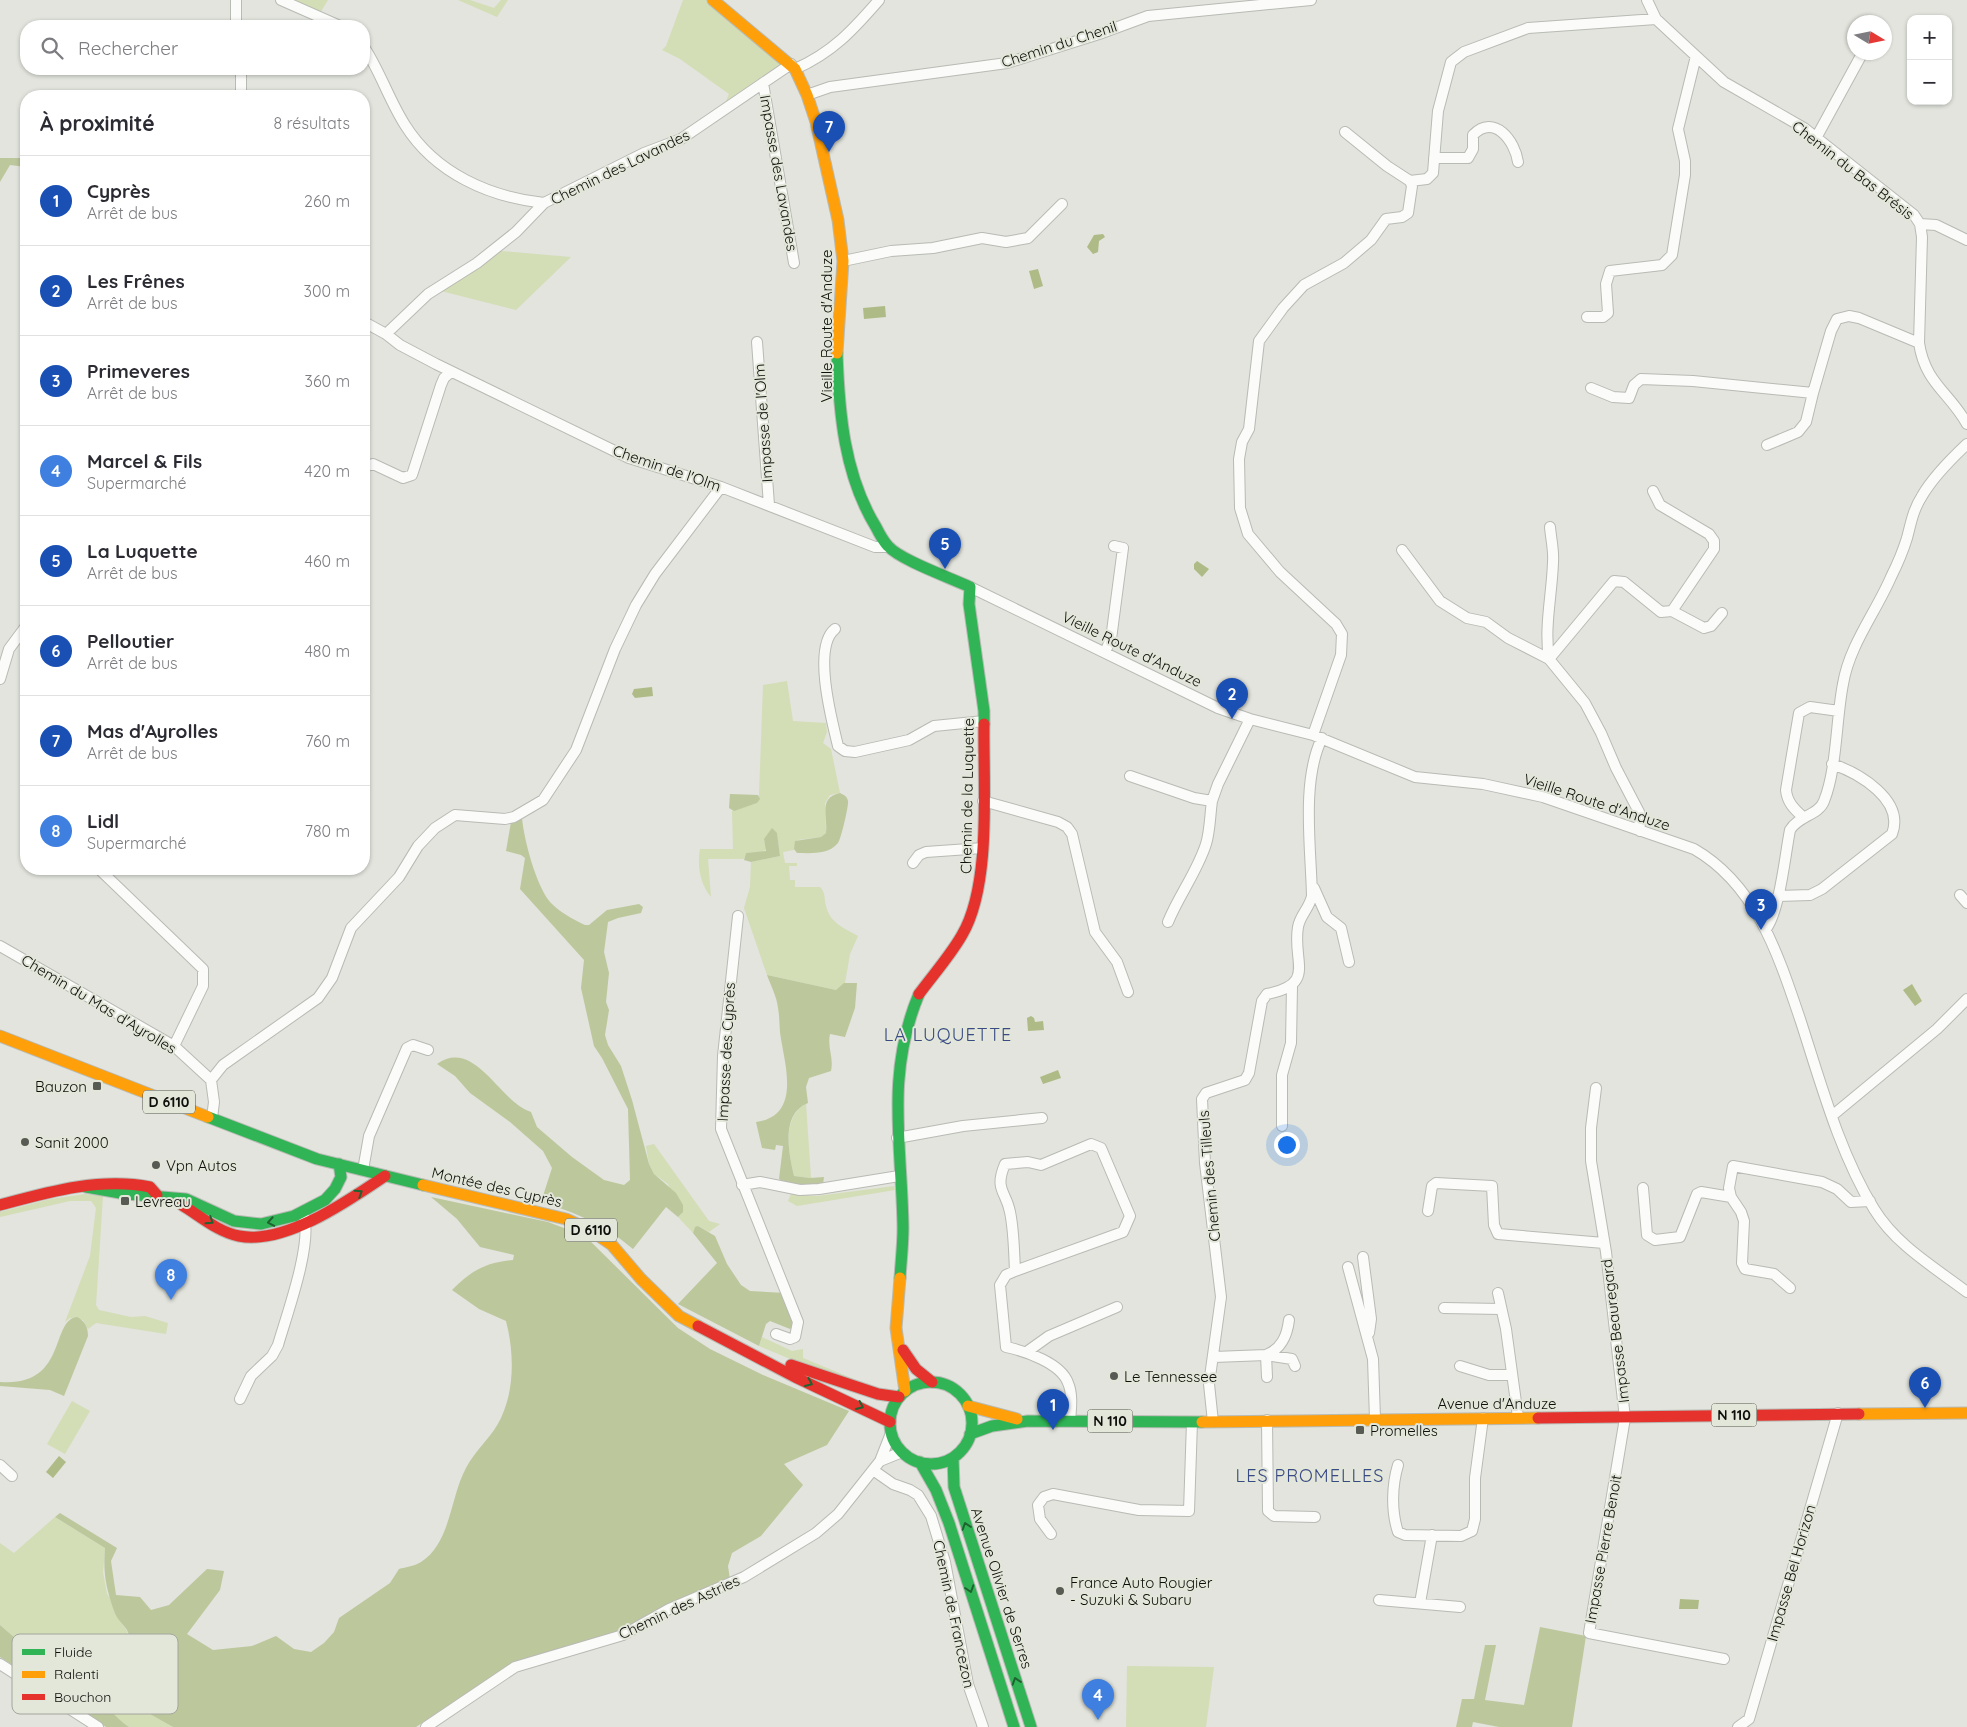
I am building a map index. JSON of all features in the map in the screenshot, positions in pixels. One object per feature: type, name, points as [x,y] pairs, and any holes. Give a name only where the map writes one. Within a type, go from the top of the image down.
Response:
[{"type":"main road","name":"Vieille Route d'Anduze","points":[[713,0],[793,67],[808,95],[830,178],[843,261],[837,365],[842,428],[856,486],[869,516],[888,547],[902,556],[970,587]]},
{"type":"main road","name":"Chemin de la Luquette","points":[[902,1394],[900,1346],[896,1328],[903,1229],[897,1138],[898,1074],[905,1034],[919,995],[962,935],[970,916],[981,878],[984,721],[969,604],[970,587]]},
{"type":"main road","name":"Montée des Cyprès","points":[[0,1036],[317,1159],[550,1215],[590,1230],[612,1245],[641,1279],[680,1316],[891,1428]]},
{"type":"main road","points":[[304,1217],[336,1189],[342,1172],[338,1164]]},
{"type":"main road","points":[[0,1205],[45,1194],[86,1187],[141,1196],[162,1196],[193,1201],[234,1221],[249,1224],[265,1224],[304,1217],[340,1205],[385,1176]]},
{"type":"main road","name":"Chemin de la Luquette","points":[[900,1346],[911,1364],[932,1382]]},
{"type":"main road","name":"Montée des Cyprès","points":[[758,1357],[792,1365],[878,1394],[902,1394]]},
{"type":"main road","points":[[932,1382],[954,1389],[968,1406],[971,1415],[970,1434],[960,1451],[952,1458],[942,1462],[920,1462],[902,1452],[891,1428],[892,1409],[902,1394],[913,1386],[932,1382]]},
{"type":"main road","name":"Avenue d'Anduze","points":[[968,1406],[1028,1421]]},
{"type":"main road","name":"Avenue d'Anduze","points":[[970,1434],[992,1426],[1028,1421],[1213,1422],[1518,1417],[1625,1418],[1838,1413],[1967,1413]]},
{"type":"main road","name":"Avenue Olivier de Serres","points":[[952,1458],[954,1487],[1031,1727]]},
{"type":"main road","name":"Avenue Olivier de Serres","points":[[920,1462],[936,1490],[949,1523],[1014,1727]]},
{"type":"street","points":[[236,0],[236,20]]},
{"type":"street","points":[[281,0],[326,20]]},
{"type":"street","name":"Chemin des Lavandes","points":[[386,334],[428,294],[477,263],[516,232],[544,203],[644,153],[681,139],[763,83],[793,67],[816,59],[843,40],[879,0]]},
{"type":"street","name":"Chemin du Chenil","points":[[808,95],[830,87],[1007,63],[1099,34],[1148,16],[1311,0]]},
{"type":"street","name":"Chemin du Bas Brésis","points":[[1647,0],[1656,19],[1724,82],[1804,128],[1914,215],[1920,224],[1922,265],[1918,343],[1926,371],[1967,424]]},
{"type":"street","points":[[1410,181],[1427,179],[1433,173],[1438,111],[1451,62],[1464,52],[1528,28],[1656,19]]},
{"type":"street","points":[[1587,317],[1603,317],[1608,313],[1606,284],[1610,271],[1662,265],[1672,255],[1685,175],[1685,161],[1678,129],[1696,56]]},
{"type":"street","points":[[370,58],[405,125],[444,168],[475,185],[517,199],[544,203]]},
{"type":"street","points":[[1816,138],[1841,96],[1859,60]]},
{"type":"street","points":[[241,75],[241,90]]},
{"type":"street","name":"Impasse des Lavandes","points":[[763,83],[794,263]]},
{"type":"street","points":[[1434,158],[1468,158],[1473,149],[1473,135],[1479,129],[1490,127],[1502,131],[1509,137],[1518,162]]},
{"type":"street","points":[[1282,1126],[1282,1075],[1291,1043],[1292,986],[1299,975],[1298,928],[1301,917],[1310,908],[1312,885],[1310,782],[1317,736],[1341,655],[1342,634],[1336,624],[1280,572],[1248,534],[1240,508],[1239,459],[1242,442],[1249,429],[1256,354],[1259,341],[1283,308],[1304,285],[1344,263],[1371,240],[1386,219],[1402,217],[1408,213],[1412,186],[1410,181],[1345,132]]},
{"type":"street","points":[[843,261],[891,252],[933,248],[982,238],[1006,242],[1028,238],[1062,204]]},
{"type":"street","points":[[1920,224],[1936,225],[1967,240]]},
{"type":"street","points":[[1767,445],[1798,432],[1806,422],[1830,331],[1837,319],[1849,316],[1859,318],[1918,343]]},
{"type":"street","name":"Chemin de l'Olm","points":[[370,325],[386,334],[407,350],[629,458],[721,487],[875,546],[888,547]]},
{"type":"street","name":"Impasse de l'Olm","points":[[758,342],[769,505]]},
{"type":"street","points":[[370,463],[404,478],[412,475],[441,385],[444,378],[451,372]]},
{"type":"street","points":[[1591,388],[1622,399],[1630,398],[1634,385],[1641,379],[1693,381],[1813,393]]},
{"type":"street","points":[[1766,930],[1770,924],[1778,896],[1790,830],[1794,823],[1822,806],[1825,800],[1843,682],[1849,665],[1891,578],[1907,539],[1911,516],[1922,494],[1950,460],[1967,444]]},
{"type":"street","points":[[212,1118],[214,1102],[211,1080],[223,1065],[318,998],[332,978],[351,928],[399,877],[418,846],[430,832],[455,815],[504,819],[514,817],[543,800],[576,750],[615,649],[636,605],[655,574],[721,487]]},
{"type":"street","points":[[1653,491],[1660,505],[1709,534],[1714,541],[1714,549],[1672,611]]},
{"type":"street","points":[[1549,659],[1546,641],[1547,611],[1553,561],[1550,527]]},
{"type":"street","points":[[1106,652],[1110,639],[1123,548],[1114,546]]},
{"type":"street","points":[[1402,550],[1440,601],[1467,618],[1486,622],[1508,638],[1549,659],[1585,703],[1601,733],[1616,768],[1639,812],[1640,830]]},
{"type":"street","points":[[1549,659],[1614,581],[1624,582],[1661,612],[1672,611],[1704,628],[1711,626],[1722,613]]},
{"type":"street","name":"Vieille Route d'Anduze","points":[[970,587],[1218,708],[1250,719],[1317,736],[1415,777],[1483,784],[1543,797],[1694,849],[1709,858],[1727,875],[1761,918],[1780,960],[1849,1162],[1870,1201],[1892,1234],[1906,1247],[1967,1292]]},
{"type":"street","points":[[835,629],[827,641],[824,664],[838,746],[845,751],[855,752],[905,741],[934,726],[984,721]]},
{"type":"street","points":[[0,680],[9,649],[20,634]]},
{"type":"street","points":[[1803,817],[1792,806],[1787,798],[1786,790],[1799,713],[1810,706],[1839,711]]},
{"type":"street","points":[[1168,922],[1174,907],[1191,878],[1206,843],[1212,801],[1218,784],[1250,719]]},
{"type":"street","points":[[1778,896],[1810,895],[1822,889],[1892,834],[1896,824],[1895,816],[1875,786],[1846,769],[1832,764]]},
{"type":"street","points":[[1130,776],[1194,798],[1212,801]]},
{"type":"street","points":[[983,801],[1058,822],[1068,827],[1072,834],[1095,932],[1117,962],[1128,992]]},
{"type":"street","points":[[913,863],[919,855],[926,852],[983,848]]},
{"type":"street","points":[[104,875],[203,969],[203,986],[174,1046]]},
{"type":"street","points":[[1312,885],[1328,917],[1341,928],[1350,962]]},
{"type":"street","points":[[1960,895],[1967,904]]},
{"type":"street","name":"Impasse des Cyprès","points":[[738,916],[724,1038],[721,1122],[723,1136],[798,1322],[795,1336],[790,1338],[776,1334]]},
{"type":"street","name":"Chemin du Mas d'Ayrolles","points":[[0,946],[174,1046],[211,1080]]},
{"type":"street","name":"Chemin des Tilleuls","points":[[1213,1422],[1209,1384],[1214,1357],[1220,1284],[1205,1163],[1202,1099],[1206,1093],[1245,1080],[1249,1073],[1262,1001],[1267,994],[1292,986]]},
{"type":"street","points":[[1833,1115],[1937,1029],[1967,999]]},
{"type":"street","points":[[363,1170],[369,1136],[407,1048],[413,1045],[428,1050]]},
{"type":"street","name":"Impasse Beauregard","points":[[1596,1088],[1591,1128],[1591,1161],[1604,1244],[1625,1418]]},
{"type":"street","points":[[897,1138],[963,1126],[1042,1118]]},
{"type":"street","points":[[1015,1271],[1010,1211],[1002,1194],[1000,1175],[1005,1164],[1028,1162],[1041,1165],[1091,1144],[1101,1148],[1130,1216],[1123,1232],[1015,1271],[1006,1275],[1000,1285],[1006,1347],[1028,1351],[1058,1369],[1068,1382],[1070,1421]]},
{"type":"street","points":[[1790,1288],[1774,1274],[1745,1269],[1742,1263],[1744,1221],[1741,1212],[1731,1197],[1729,1188],[1733,1166],[1822,1182],[1837,1189],[1846,1200],[1851,1202],[1870,1201]]},
{"type":"street","points":[[742,1185],[760,1182],[800,1190],[819,1189],[899,1176]]},
{"type":"street","name":"Impasse Beauregard","points":[[1428,1211],[1432,1186],[1436,1183],[1492,1186],[1494,1225],[1498,1234],[1604,1244]]},
{"type":"street","points":[[1643,1188],[1647,1235],[1655,1240],[1680,1237],[1698,1194],[1701,1192],[1731,1197]]},
{"type":"street","points":[[240,1400],[251,1376],[272,1356],[278,1344],[302,1259],[306,1235],[304,1217]]},
{"type":"street","points":[[1363,1257],[1371,1319],[1368,1338]]},
{"type":"street","points":[[1348,1267],[1373,1359],[1375,1419]]},
{"type":"street","points":[[1498,1293],[1506,1329],[1518,1417]]},
{"type":"street","points":[[1028,1351],[1049,1336],[1117,1307]]},
{"type":"street","points":[[1444,1308],[1501,1308]]},
{"type":"street","points":[[1266,1356],[1276,1351],[1283,1342],[1289,1320]]},
{"type":"street","points":[[1214,1357],[1266,1356],[1292,1359],[1296,1366]]},
{"type":"street","points":[[1266,1356],[1267,1377]]},
{"type":"street","points":[[1460,1366],[1489,1375],[1512,1375]]},
{"type":"street","name":"Impasse Bel Horizon","points":[[1738,1727],[1749,1719],[1838,1413]]},
{"type":"street","points":[[1398,1464],[1395,1477],[1394,1503],[1398,1532],[1404,1535],[1461,1536],[1472,1531],[1475,1519],[1476,1478],[1483,1418]]},
{"type":"street","name":"Impasse Pierre Benoit","points":[[1625,1418],[1589,1633],[1724,1659]]},
{"type":"street","points":[[1267,1420],[1268,1511],[1274,1516],[1315,1517]]},
{"type":"street","points":[[1051,1534],[1040,1519],[1038,1505],[1044,1496],[1053,1494],[1139,1510],[1189,1511],[1192,1422]]},
{"type":"street","name":"Chemin des Astries","points":[[426,1727],[515,1667],[623,1635],[669,1610],[744,1577],[816,1534],[838,1514],[880,1461],[891,1428]]},
{"type":"street","name":"Chemin des Astries","points":[[880,1461],[902,1452]]},
{"type":"street","points":[[0,1464],[12,1476]]},
{"type":"street","name":"Chemin de Francezon","points":[[873,1470],[893,1484],[918,1495],[931,1516],[945,1562],[968,1684],[983,1727]]},
{"type":"street","points":[[1420,1603],[1432,1535]]},
{"type":"street","points":[[1379,1600],[1460,1607]]},
{"type":"street","points":[[0,1664],[12,1672]]},
{"type":"street","points":[[78,1714],[98,1727]]},
{"type":"shaded area","points":[[292,0],[328,0],[320,13]]},
{"type":"shaded area","points":[[458,0],[470,0],[494,8],[501,0],[508,0],[497,17]]},
{"type":"shaded area","points":[[683,0],[707,0],[782,64],[698,123],[696,121],[700,121],[726,101],[729,94],[680,59],[662,50],[666,46]]},
{"type":"shaded area","points":[[0,158],[20,158],[20,166],[10,165],[0,182]]},
{"type":"shaded area","points":[[1103,234],[1105,237],[1099,241],[1098,252],[1093,254],[1087,247],[1094,235]]},
{"type":"shaded area","points":[[501,251],[571,257],[516,310],[441,291]]},
{"type":"shaded area","points":[[1038,269],[1043,286],[1034,289],[1029,271]]},
{"type":"shaded area","points":[[885,306],[886,317],[864,319],[863,308]]},
{"type":"shaded area","points":[[1197,561],[1209,569],[1202,577],[1194,569],[1194,564]]},
{"type":"shaded area","points":[[787,681],[793,721],[826,723],[827,732],[823,743],[831,749],[840,793],[830,795],[825,803],[826,833],[821,837],[797,840],[794,850],[783,852],[785,863],[797,863],[797,866],[789,866],[790,880],[795,880],[795,887],[820,887],[828,912],[834,921],[858,936],[850,954],[845,983],[836,990],[767,975],[744,908],[750,887],[751,862],[780,856],[777,833],[764,839],[766,849],[763,852],[746,853],[744,859],[708,859],[711,897],[704,886],[700,874],[700,849],[733,849],[732,811],[757,803],[759,796],[763,685]]},
{"type":"shaded area","points":[[652,687],[653,696],[635,698],[632,694],[634,689]]},
{"type":"shaded area","points":[[840,793],[846,797],[848,804],[838,843],[829,850],[797,853],[794,849],[795,841],[821,837],[826,833],[826,803],[833,795]]},
{"type":"shaded area","points":[[730,794],[758,795],[760,799],[757,803],[734,811],[729,808]]},
{"type":"shaded area","points":[[522,818],[528,850],[540,885],[550,902],[557,909],[576,921],[589,925],[607,910],[639,904],[643,907],[641,913],[608,922],[604,952],[609,973],[606,1002],[609,1010],[605,1035],[608,1045],[621,1066],[649,1164],[654,1174],[676,1193],[683,1205],[683,1212],[678,1217],[666,1207],[633,1249],[601,1226],[566,1210],[541,1202],[552,1168],[543,1151],[510,1122],[470,1093],[455,1076],[437,1064],[451,1058],[463,1059],[475,1065],[487,1074],[509,1097],[531,1112],[537,1127],[572,1157],[604,1180],[624,1185],[630,1180],[628,1109],[594,1046],[581,988],[584,960],[520,889],[525,858],[506,851],[511,822]]},
{"type":"shaded area","points":[[772,828],[777,833],[780,856],[751,862],[744,860],[746,853],[766,851],[764,839]]},
{"type":"shaded area","points":[[767,975],[836,990],[844,983],[857,983],[855,1008],[845,1037],[830,1034],[831,1071],[809,1078],[806,1087],[808,1103],[799,1108],[793,1116],[790,1125],[789,1146],[794,1176],[824,1177],[823,1184],[795,1185],[784,1182],[779,1179],[783,1146],[776,1145],[775,1150],[762,1148],[756,1122],[770,1118],[779,1111],[785,1101],[787,1090],[787,1077],[777,1004]]},
{"type":"shaded area","points":[[1912,984],[1922,1001],[1915,1006],[1903,990]]},
{"type":"shaded area","points":[[1031,1016],[1035,1022],[1043,1021],[1044,1030],[1028,1031],[1027,1018]]},
{"type":"shaded area","points":[[1058,1070],[1061,1078],[1043,1084],[1040,1077]]},
{"type":"shaded area","points":[[806,1103],[811,1178],[794,1176],[789,1147],[790,1127],[793,1118]]},
{"type":"shaded area","points":[[654,1144],[709,1221],[720,1224],[709,1232],[698,1226],[693,1233],[678,1217],[681,1214],[668,1184],[654,1174],[649,1164],[646,1146]]},
{"type":"shaded area","points":[[894,1186],[895,1190],[797,1206],[788,1201],[791,1194],[817,1196]]},
{"type":"shaded area","points":[[85,1194],[103,1196],[96,1305],[99,1310],[131,1317],[145,1316],[168,1323],[166,1334],[96,1323],[88,1329],[83,1320],[70,1318],[65,1322],[90,1256],[96,1208],[91,1201],[70,1201],[0,1217],[0,1212],[51,1199]]},
{"type":"shaded area","points":[[431,1197],[548,1222],[585,1236],[678,1328],[710,1349],[763,1375],[849,1411],[827,1445],[784,1464],[803,1485],[761,1536],[732,1553],[728,1566],[730,1580],[627,1629],[508,1666],[416,1727],[173,1727],[150,1714],[178,1714],[178,1634],[129,1634],[115,1614],[111,1602],[104,1565],[105,1548],[55,1517],[60,1513],[117,1548],[111,1561],[116,1595],[140,1597],[151,1610],[169,1605],[207,1569],[224,1571],[220,1590],[187,1634],[213,1650],[252,1646],[276,1636],[294,1649],[311,1652],[324,1643],[334,1632],[339,1618],[390,1583],[399,1569],[419,1563],[431,1554],[444,1532],[456,1492],[466,1468],[498,1425],[506,1406],[511,1382],[512,1357],[506,1321],[479,1309],[452,1290],[466,1277],[480,1269],[494,1263],[513,1260],[514,1255],[480,1247],[457,1219]]},
{"type":"shaded area","points":[[698,1226],[715,1236],[727,1264],[741,1285],[750,1291],[785,1293],[794,1326],[790,1329],[770,1321],[766,1324],[759,1346],[678,1304],[717,1263],[693,1233],[695,1227]]},
{"type":"shaded area","points":[[77,1317],[86,1325],[88,1336],[64,1396],[50,1390],[0,1386],[0,1382],[22,1381],[37,1374],[47,1364],[54,1352],[63,1329],[69,1321]]},
{"type":"shaded area","points":[[762,1337],[792,1351],[803,1349],[803,1358],[861,1382],[800,1363],[759,1346]]},
{"type":"shaded area","points":[[72,1401],[90,1411],[65,1454],[47,1444]]},
{"type":"shaded area","points":[[59,1456],[66,1462],[53,1478],[46,1472]]},
{"type":"shaded area","points":[[55,1517],[105,1548],[103,1572],[107,1594],[113,1602],[114,1612],[128,1634],[12,1635],[0,1625],[0,1543],[14,1553]]},
{"type":"shaded area","points":[[1680,1599],[1699,1600],[1698,1609],[1679,1609]]},
{"type":"shaded area","points":[[0,1625],[12,1635],[12,1665],[0,1657]]},
{"type":"shaded area","points":[[1540,1627],[1586,1636],[1572,1727],[1499,1727],[1473,1722],[1472,1727],[1456,1727],[1462,1699],[1474,1699],[1485,1645],[1496,1645],[1485,1700],[1524,1705]]},
{"type":"shaded area","points":[[1127,1666],[1214,1667],[1206,1727],[1126,1727]]},
{"type":"shaded area","points":[[87,1714],[114,1714],[129,1727],[106,1727]]},
{"type":"shaded area","points":[[112,1714],[150,1714],[173,1727],[129,1727]]},
{"type":"traffic: fast","points":[[837,353],[839,398],[850,465],[865,507],[884,542],[903,557],[970,587],[969,604],[984,711],[984,724]]},
{"type":"traffic: fast","points":[[900,1278],[903,1228],[898,1110],[899,1082],[902,1053],[919,994]]},
{"type":"traffic: fast","points":[[208,1117],[317,1159],[423,1185]]},
{"type":"traffic: fast","points":[[86,1187],[126,1194],[186,1199],[234,1221],[261,1224],[294,1216],[325,1200],[335,1189],[341,1177],[339,1164]]},
{"type":"traffic: fast","points":[[931,1382],[947,1385],[960,1394],[969,1407],[972,1423],[969,1439],[960,1452],[947,1461],[931,1464],[915,1461],[902,1452],[893,1439],[890,1423],[893,1407],[902,1394],[915,1385],[931,1382]]},
{"type":"traffic: fast","points":[[970,1434],[992,1426],[1028,1421],[1202,1422]]},
{"type":"traffic: fast","points":[[953,1458],[954,1487],[1031,1727]]},
{"type":"traffic: fast","points":[[920,1462],[936,1490],[949,1523],[1014,1727]]},
{"type":"traffic: slow","points":[[713,0],[795,69],[807,95],[816,122],[838,220],[843,261],[837,353]]},
{"type":"traffic: slow","points":[[0,1036],[208,1117]]},
{"type":"traffic: slow","points":[[423,1185],[566,1219],[590,1230],[612,1245],[641,1279],[679,1316],[698,1326]]},
{"type":"traffic: slow","points":[[900,1278],[896,1328],[905,1391]]},
{"type":"traffic: slow","points":[[968,1406],[1017,1419]]},
{"type":"traffic: slow","points":[[1859,1414],[1967,1413]]},
{"type":"traffic: slow","points":[[1202,1422],[1538,1418]]},
{"type":"traffic: jam","points":[[919,994],[947,958],[962,935],[972,914],[978,889],[984,833],[984,724]]},
{"type":"traffic: jam","points":[[182,1205],[209,1223],[231,1234],[257,1237],[296,1228],[315,1219],[385,1176]]},
{"type":"traffic: jam","points":[[0,1205],[55,1191],[93,1185],[131,1184],[150,1187],[157,1195]]},
{"type":"traffic: jam","points":[[698,1326],[795,1377],[890,1422]]},
{"type":"traffic: jam","points":[[903,1350],[916,1369],[932,1382]]},
{"type":"traffic: jam","points":[[791,1365],[878,1394],[899,1397]]},
{"type":"traffic: jam","points":[[1538,1418],[1859,1414]]},
{"type":"place","name":"Mas d'Ayrolles","points":[[829,152]]},
{"type":"place","name":"La Luquette","points":[[945,569]]},
{"type":"place","name":"Les Frênes","points":[[1232,719]]},
{"type":"place","name":"Primeveres","points":[[1761,930]]},
{"type":"place","name":"Bauzon","points":[[97,1086]]},
{"type":"place","name":"Sanit 2000","points":[[25,1142]]},
{"type":"place","name":"Vpn Autos","points":[[156,1165]]},
{"type":"place","name":"Levreau","points":[[125,1201]]},
{"type":"place","name":"Lidl","points":[[171,1300]]},
{"type":"place","name":"Le Tennessee","points":[[1114,1376]]},
{"type":"place","name":"Pelloutier","points":[[1925,1408]]},
{"type":"place","name":"Cyprès","points":[[1053,1430]]},
{"type":"place","name":"Promelles","points":[[1360,1430]]},
{"type":"place","name":"France Auto Rougier - Suzuki & Subaru","points":[[1060,1591]]},
{"type":"place","name":"Marcel & Fils","points":[[1098,1720]]},
{"type":"district","name":"LA LUQUETTE","points":[[948,1034]]},
{"type":"district","name":"LES PROMELLES","points":[[1310,1475]]}]
